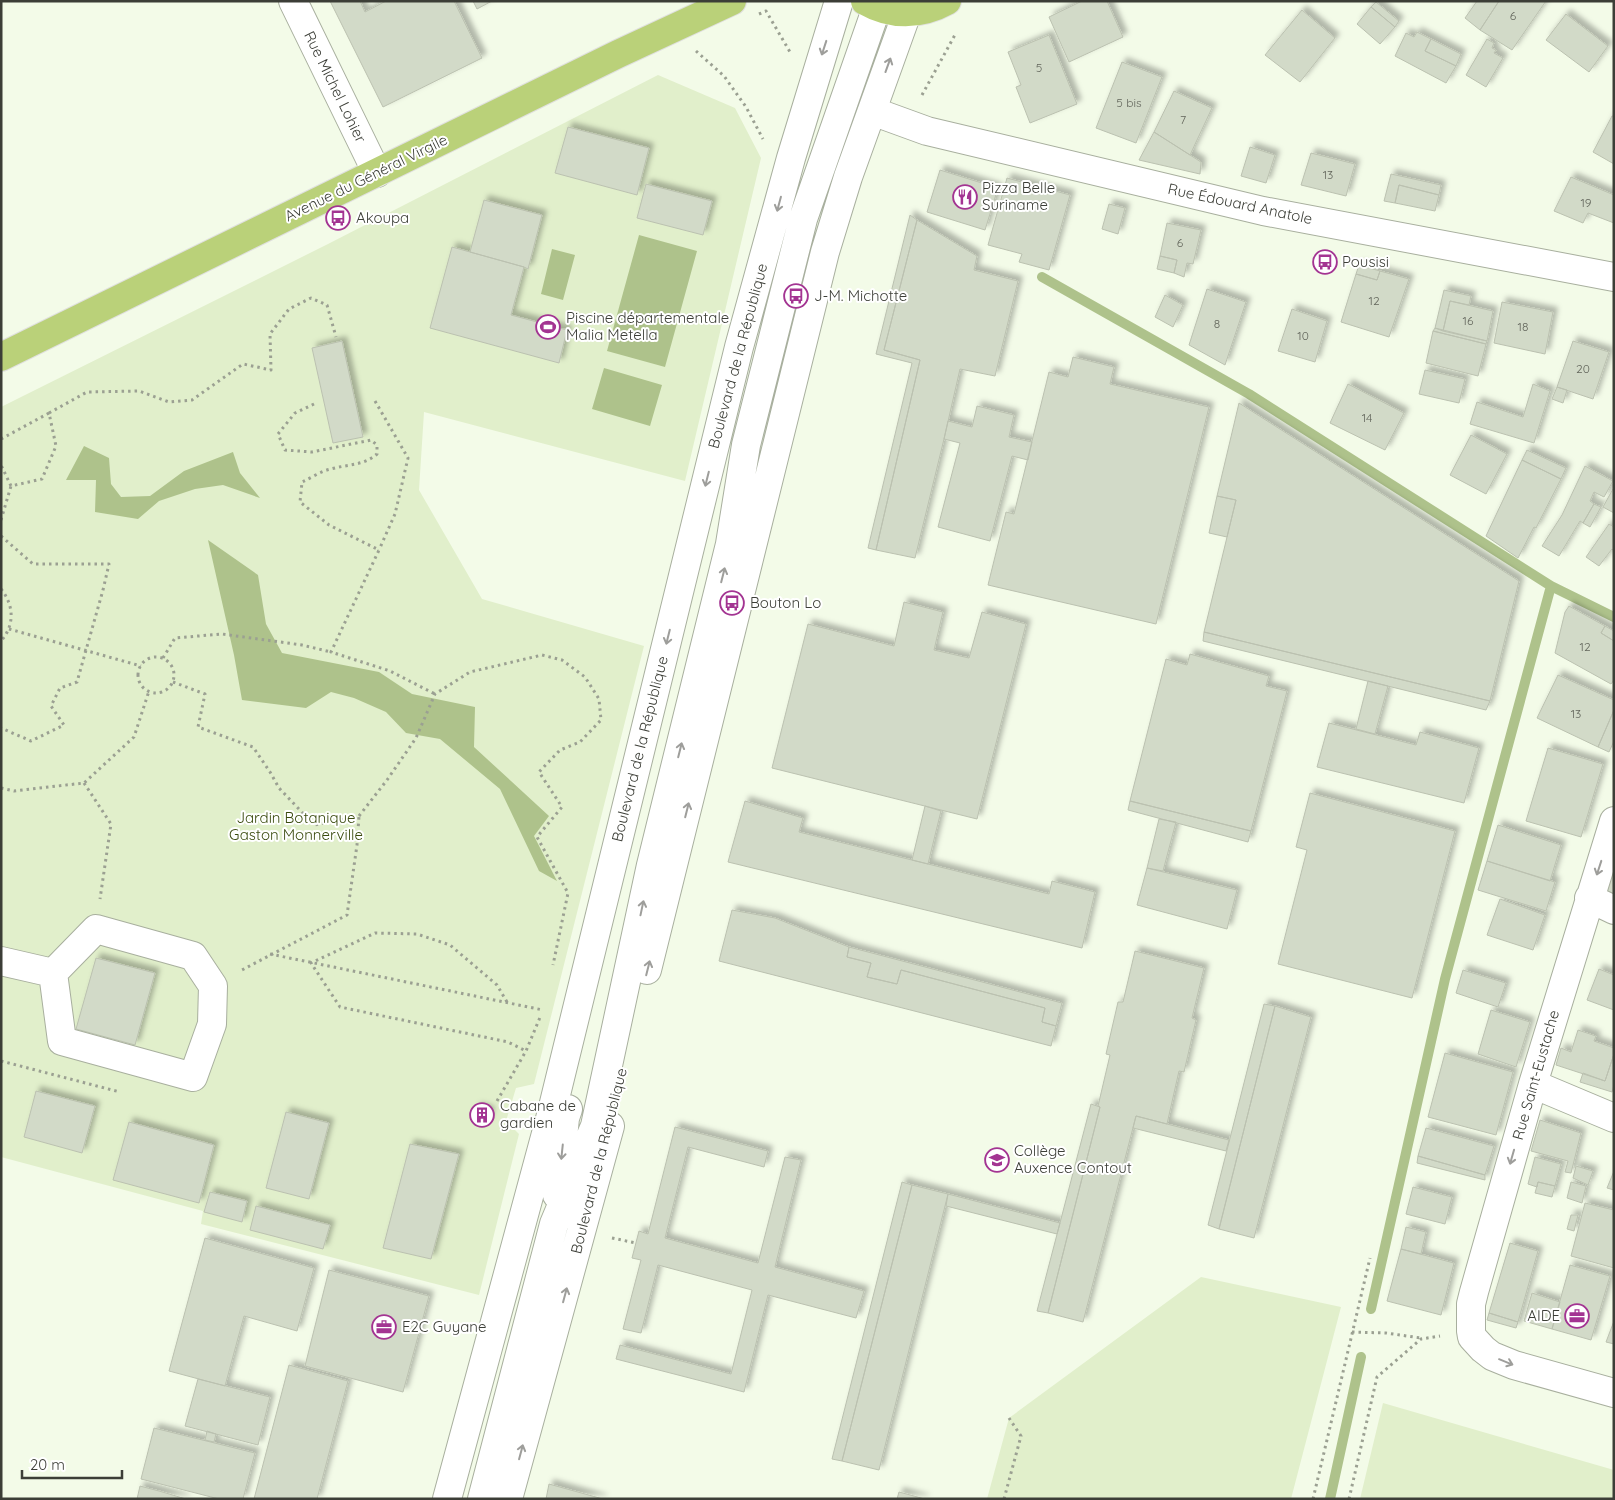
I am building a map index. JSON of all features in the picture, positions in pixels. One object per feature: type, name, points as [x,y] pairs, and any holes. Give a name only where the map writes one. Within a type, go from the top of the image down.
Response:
[{"type":"main road","name":"Avenue du Général Virgile","points":[[1,357],[618,54],[732,1]]},
{"type":"main road","points":[[873,3],[907,13],[933,9],[947,1]]},
{"type":"street","name":"Rue Michel Lohier","points":[[293,1],[377,173]]},
{"type":"street","name":"Boulevard de la République","points":[[447,1499],[551,1115],[740,347],[791,158],[839,1]]},
{"type":"street","points":[[482,1499],[554,1224],[565,1118],[648,795],[711,538],[746,445],[803,219],[873,3]]},
{"type":"street","name":"Boulevard de la République","points":[[508,1499],[609,1130],[825,252],[848,177],[907,13]]},
{"type":"street","name":"Rue Édouard Anatole","points":[[872,111],[927,130],[1263,211],[1614,277]]},
{"type":"street","name":"Rue Saint-Eustache","points":[[1471,1331],[1471,1304],[1474,1292],[1533,1084],[1614,821]]},
{"type":"street","points":[[1589,898],[1614,910]]},
{"type":"street","points":[[96,929],[193,956],[212,986],[212,1024],[193,1077],[62,1041],[54,973],[96,929]]},
{"type":"street","points":[[1,961],[54,973]]},
{"type":"street","points":[[1533,1084],[1614,1118]]},
{"type":"street","points":[[1471,1331],[1477,1343],[1492,1356],[1514,1365],[1614,1393]]},
{"type":"path","points":[[757,15],[766,11],[793,57]]},
{"type":"path","points":[[918,102],[958,28]]},
{"type":"path","points":[[695,51],[724,76],[746,107],[765,142]]},
{"type":"path","points":[[1,440],[86,392],[139,391],[169,402],[192,400],[243,364],[271,370],[270,334],[289,309],[311,298],[327,305],[336,337]]},
{"type":"path","points":[[331,652],[395,514],[408,458],[375,400]]},
{"type":"path","points":[[314,404],[295,413],[278,434],[285,450],[312,452],[371,440],[376,445],[377,454],[370,460],[360,464],[331,469],[302,482],[300,502],[329,525],[379,550]]},
{"type":"path","points":[[11,486],[42,480],[56,446],[50,413]]},
{"type":"path","points":[[1,465],[11,486],[1,520]]},
{"type":"path","points":[[1,536],[34,564],[109,564],[77,682],[60,688],[51,706],[64,725],[32,741],[1,728]]},
{"type":"path","points":[[1,589],[11,606],[12,618],[9,629],[1,641]]},
{"type":"path","points":[[9,629],[141,666]]},
{"type":"path","points":[[162,658],[175,638],[222,634],[280,642],[331,652],[390,671],[435,694]]},
{"type":"path","points":[[212,986],[269,954],[347,915],[357,845],[359,816],[416,738],[435,694],[470,672],[542,655],[562,660],[586,677],[599,699],[601,720],[580,742],[560,750],[539,772],[562,807],[537,837],[568,894],[552,968]]},
{"type":"path","points":[[150,658],[162,658],[168,661],[174,671],[173,682],[165,691],[149,691],[144,688],[139,678],[138,672],[141,666],[150,658]]},
{"type":"path","points":[[173,682],[205,694],[198,727],[253,747],[279,788],[314,825],[359,816]]},
{"type":"path","points":[[1,788],[14,791],[84,783],[134,738],[149,691]]},
{"type":"path","points":[[84,783],[111,824],[96,929]]},
{"type":"path","points":[[311,963],[375,933],[417,934],[450,945],[498,985],[507,1002]]},
{"type":"path","points":[[269,954],[543,1010]]},
{"type":"path","points":[[311,963],[340,1007],[508,1042],[526,1051]]},
{"type":"path","points":[[497,1100],[526,1051],[545,1001]]},
{"type":"path","points":[[1,1061],[121,1092]]},
{"type":"path","points":[[613,1238],[636,1243]]},
{"type":"path","points":[[1313,1499],[1370,1258]]},
{"type":"path","points":[[1352,1332],[1386,1333],[1421,1339],[1471,1331]]},
{"type":"path","points":[[1349,1499],[1377,1377],[1421,1339]]},
{"type":"path","points":[[1004,1499],[1021,1436],[1009,1418]]},
{"type":"green space","name":"Jardin Botanique Gaston Monnerville","points":[[658,75],[735,108],[761,158],[685,481],[424,412],[419,490],[482,599],[644,646],[534,1084],[516,1088],[506,1121],[519,1134],[479,1295],[201,1224],[203,1211],[1,1157],[1,407],[328,244]]},
{"type":"green space","points":[[1201,1277],[1341,1307],[1291,1499],[987,1499],[1009,1418]]},
{"type":"green space","points":[[1383,1403],[1614,1470],[1614,1499],[1360,1499]]},
{"type":"shaded area","points":[[639,235],[697,251],[665,367],[607,351]]},
{"type":"shaded area","points":[[552,249],[575,255],[563,300],[541,294]]},
{"type":"shaded area","points":[[604,368],[662,385],[650,426],[592,409]]},
{"type":"shaded area","points":[[84,446],[109,458],[111,484],[121,497],[150,496],[184,471],[233,452],[240,473],[260,498],[223,485],[195,489],[159,501],[138,519],[95,512],[96,480],[66,480]]},
{"type":"shaded area","points":[[208,540],[258,575],[266,624],[282,653],[379,672],[412,694],[475,707],[474,747],[549,816],[534,836],[557,881],[539,871],[500,789],[440,739],[406,733],[386,712],[354,698],[331,692],[306,708],[242,700],[234,655]]},
{"type":"building","points":[[330,1],[360,1],[365,12],[386,1],[454,1],[482,58],[383,107]]},
{"type":"building","points":[[473,1],[492,1],[477,9]]},
{"type":"building","points":[[1082,1],[1107,1],[1123,37],[1069,62],[1049,17]]},
{"type":"building","points":[[1477,1],[1499,1],[1480,30],[1465,18]]},
{"type":"building","points":[[1499,1],[1546,1],[1512,50],[1480,30]]},
{"type":"building","points":[[1376,2],[1399,21],[1395,27],[1371,7]]},
{"type":"building","points":[[1371,7],[1395,27],[1380,44],[1357,24]]},
{"type":"building","points":[[1302,10],[1335,38],[1300,82],[1265,55]]},
{"type":"building","points":[[1566,14],[1608,46],[1589,72],[1546,40]]},
{"type":"building","points":[[1417,32],[1431,39],[1425,51],[1456,66],[1446,83],[1395,56],[1406,33],[1414,37]]},
{"type":"building","points":[[1049,35],[1077,104],[1030,123],[1016,87],[1021,85],[1008,52]]},
{"type":"building","points":[[1431,39],[1461,54],[1456,66],[1425,51]]},
{"type":"building","points":[[1487,39],[1494,43],[1492,48],[1496,50],[1494,53],[1503,58],[1486,87],[1466,75]]},
{"type":"building","points":[[1122,62],[1162,77],[1136,143],[1096,128]]},
{"type":"building","points":[[1174,91],[1212,108],[1190,155],[1154,132]]},
{"type":"building","points":[[1612,116],[1614,116],[1614,164],[1593,152]]},
{"type":"building","points":[[568,127],[649,148],[637,195],[555,173]]},
{"type":"building","points":[[1154,132],[1201,162],[1200,174],[1139,160]]},
{"type":"building","points":[[1250,147],[1275,155],[1266,183],[1241,176]]},
{"type":"building","points":[[1311,153],[1355,164],[1346,196],[1301,185]]},
{"type":"building","points":[[940,170],[998,188],[985,230],[927,212]]},
{"type":"building","points":[[1391,174],[1441,185],[1439,195],[1399,185],[1395,203],[1384,201]]},
{"type":"building","points":[[1571,177],[1614,195],[1614,223],[1588,213],[1583,223],[1554,211]]},
{"type":"building","points":[[1007,178],[1070,195],[1049,270],[1019,262],[1022,254],[988,245]]},
{"type":"building","points":[[646,184],[712,201],[703,235],[637,218]]},
{"type":"building","points":[[1399,185],[1439,195],[1435,211],[1395,203]]},
{"type":"building","points":[[484,200],[542,215],[528,269],[470,252]]},
{"type":"building","points":[[1109,204],[1125,208],[1118,234],[1102,229]]},
{"type":"building","points":[[910,215],[917,220],[884,350],[920,360],[876,550],[868,548],[912,363],[876,354]]},
{"type":"building","points":[[917,220],[977,256],[974,270],[1018,281],[995,376],[960,369],[915,558],[876,550],[920,360],[884,350]]},
{"type":"building","points":[[1167,223],[1201,230],[1193,264],[1187,263],[1184,277],[1174,273],[1177,260],[1160,256]]},
{"type":"building","points":[[452,247],[524,267],[511,315],[567,330],[559,363],[430,328]]},
{"type":"building","points":[[1160,256],[1177,260],[1174,273],[1157,269]]},
{"type":"building","points":[[1359,265],[1380,271],[1377,280],[1356,274]]},
{"type":"building","points":[[1380,271],[1409,279],[1389,337],[1341,322],[1356,274],[1377,280]]},
{"type":"building","points":[[1207,289],[1246,302],[1225,365],[1189,345]]},
{"type":"building","points":[[1444,290],[1471,296],[1469,305],[1450,301],[1443,331],[1435,328]]},
{"type":"building","points":[[1165,295],[1183,305],[1173,327],[1155,317]]},
{"type":"building","points":[[1450,301],[1493,311],[1487,341],[1443,331]]},
{"type":"building","points":[[1502,302],[1553,312],[1545,354],[1494,343]]},
{"type":"building","points":[[1292,309],[1327,321],[1315,362],[1278,351]]},
{"type":"building","points":[[1435,328],[1487,341],[1486,344],[1433,331]]},
{"type":"building","points":[[1433,331],[1486,344],[1478,376],[1426,363]]},
{"type":"building","points":[[342,341],[363,437],[333,443],[312,348]]},
{"type":"building","points":[[1573,341],[1609,352],[1593,399],[1557,387]]},
{"type":"building","points":[[1073,357],[1114,367],[1110,384],[1209,407],[1156,624],[988,585],[1006,512],[1014,514],[1049,372],[1068,377]]},
{"type":"building","points":[[1425,370],[1465,379],[1459,403],[1419,394]]},
{"type":"building","points":[[1348,384],[1404,413],[1385,450],[1330,423]]},
{"type":"building","points":[[1533,384],[1550,391],[1534,443],[1470,424],[1477,402],[1523,417]]},
{"type":"building","points":[[1557,387],[1567,390],[1563,403],[1552,399]]},
{"type":"building","points":[[1239,403],[1519,581],[1490,701],[1204,632],[1236,500],[1217,496]]},
{"type":"building","points":[[977,406],[1014,415],[1009,437],[1032,442],[1028,460],[1012,456],[990,541],[938,527],[960,443],[944,439],[948,421],[972,427]]},
{"type":"building","points":[[1471,435],[1507,454],[1486,494],[1450,475]]},
{"type":"building","points":[[1527,450],[1566,468],[1561,479],[1522,460]]},
{"type":"building","points":[[1522,460],[1561,479],[1518,558],[1486,536]]},
{"type":"building","points":[[1585,466],[1613,481],[1604,497],[1594,492],[1590,501],[1594,504],[1583,523],[1580,521],[1559,556],[1542,546],[1562,515]]},
{"type":"building","points":[[1614,487],[1614,513],[1603,507]]},
{"type":"building","points":[[1217,496],[1236,500],[1227,537],[1209,533]]},
{"type":"building","points":[[1594,504],[1601,507],[1590,527],[1583,523]]},
{"type":"building","points":[[1609,524],[1614,527],[1614,551],[1612,549],[1599,566],[1586,557]]},
{"type":"building","points":[[904,602],[943,612],[934,650],[969,658],[982,612],[1026,624],[977,819],[772,768],[808,624],[894,646]]},
{"type":"building","points":[[1569,606],[1605,626],[1601,633],[1614,641],[1614,680],[1611,684],[1555,653],[1565,612]]},
{"type":"building","points":[[1605,626],[1614,631],[1614,641],[1601,633]]},
{"type":"building","points":[[1204,632],[1490,701],[1486,710],[1203,641]]},
{"type":"building","points":[[1190,654],[1269,676],[1266,686],[1287,691],[1251,831],[1130,801],[1166,659],[1187,665]]},
{"type":"building","points":[[1558,675],[1614,700],[1614,710],[1598,747],[1537,718]]},
{"type":"building","points":[[1368,681],[1388,686],[1375,734],[1356,729]]},
{"type":"building","points":[[1614,710],[1614,741],[1609,752],[1598,747]]},
{"type":"building","points":[[1329,723],[1416,745],[1420,732],[1479,748],[1464,803],[1317,767]]},
{"type":"building","points":[[1548,748],[1603,764],[1581,837],[1526,821]]},
{"type":"building","points":[[1310,793],[1455,831],[1412,998],[1278,964],[1307,850],[1296,847]]},
{"type":"building","points":[[745,801],[803,818],[799,832],[1049,894],[1052,881],[1095,892],[1082,948],[728,862]]},
{"type":"building","points":[[1130,801],[1251,831],[1248,842],[1128,810]]},
{"type":"building","points":[[925,806],[941,811],[928,864],[912,860]]},
{"type":"building","points":[[1159,819],[1176,822],[1163,871],[1147,868]]},
{"type":"building","points":[[1498,825],[1561,845],[1550,881],[1487,861]]},
{"type":"building","points":[[1487,861],[1555,882],[1546,911],[1478,890]]},
{"type":"building","points":[[1614,863],[1614,897],[1604,893]]},
{"type":"building","points":[[1147,868],[1237,890],[1227,929],[1137,905]]},
{"type":"building","points":[[1500,899],[1545,915],[1533,950],[1487,935]]},
{"type":"building","points":[[732,910],[775,918],[849,947],[847,957],[871,963],[867,977],[897,984],[901,970],[1045,1008],[1042,1022],[1056,1026],[1051,1046],[719,961]]},
{"type":"building","points":[[849,947],[1062,1003],[1056,1026],[1042,1022],[1045,1008],[901,970],[897,984],[867,977],[871,963],[847,957]]},
{"type":"building","points":[[1135,951],[1204,968],[1192,1018],[1196,1020],[1184,1072],[1179,1071],[1167,1124],[1136,1116],[1083,1322],[1048,1313],[1100,1107],[1098,1106],[1110,1055],[1106,1054],[1118,1002],[1123,1002]]},
{"type":"building","points":[[96,958],[155,973],[135,1045],[76,1029]]},
{"type":"building","points":[[1599,969],[1614,975],[1614,1010],[1587,1000]]},
{"type":"building","points":[[1463,970],[1506,983],[1498,1007],[1456,993]]},
{"type":"building","points":[[1264,1004],[1275,1006],[1219,1229],[1208,1225]]},
{"type":"building","points":[[1275,1006],[1311,1017],[1254,1238],[1219,1229]]},
{"type":"building","points":[[1491,1010],[1530,1022],[1516,1067],[1478,1054]]},
{"type":"building","points":[[1578,1030],[1596,1036],[1594,1041],[1614,1048],[1614,1054],[1605,1081],[1556,1065],[1561,1048],[1571,1052]]},
{"type":"building","points":[[1445,1053],[1513,1072],[1496,1135],[1428,1117]]},
{"type":"building","points":[[1614,1054],[1614,1085],[1612,1092],[1580,1082],[1583,1073],[1605,1081]]},
{"type":"building","points":[[36,1091],[95,1106],[82,1153],[24,1137]]},
{"type":"building","points":[[1091,1104],[1100,1107],[1048,1313],[1037,1311]]},
{"type":"building","name":"Cabane de gardien","points":[[477,1107],[490,1111],[487,1122],[473,1119]]},
{"type":"building","points":[[286,1112],[329,1123],[309,1199],[266,1188]]},
{"type":"building","points":[[1136,1116],[1229,1140],[1226,1151],[1133,1128]]},
{"type":"building","points":[[1540,1120],[1581,1133],[1571,1173],[1565,1172],[1568,1161],[1531,1151]]},
{"type":"building","points":[[129,1122],[214,1145],[199,1203],[113,1180]]},
{"type":"building","points":[[675,1127],[768,1151],[764,1167],[688,1147],[665,1238],[758,1263],[785,1157],[801,1160],[775,1267],[864,1291],[856,1318],[768,1295],[744,1392],[616,1359],[620,1345],[731,1374],[752,1290],[658,1265],[641,1333],[623,1329],[641,1260],[632,1258],[639,1231],[648,1234]]},
{"type":"building","points":[[1426,1128],[1494,1146],[1485,1175],[1418,1156]]},
{"type":"building","points":[[410,1144],[459,1154],[431,1259],[383,1248]]},
{"type":"building","points":[[1418,1156],[1485,1175],[1485,1180],[1417,1163]]},
{"type":"building","points":[[1535,1157],[1561,1164],[1555,1186],[1538,1182],[1537,1187],[1528,1184]]},
{"type":"building","points":[[1576,1166],[1593,1171],[1588,1185],[1573,1178]]},
{"type":"building","points":[[1614,1171],[1614,1190],[1607,1188]]},
{"type":"building","points":[[902,1182],[912,1185],[842,1461],[832,1459]]},
{"type":"building","points":[[1538,1182],[1555,1186],[1552,1197],[1535,1193]]},
{"type":"building","points":[[1571,1182],[1586,1186],[1582,1203],[1567,1198]]},
{"type":"building","points":[[912,1185],[948,1194],[879,1470],[842,1461]]},
{"type":"building","points":[[1413,1187],[1452,1197],[1445,1224],[1406,1214]]},
{"type":"building","points":[[210,1192],[247,1201],[242,1222],[204,1212]]},
{"type":"building","points":[[948,1194],[1060,1223],[1057,1234],[946,1206]]},
{"type":"building","points":[[1585,1203],[1614,1210],[1614,1268],[1571,1256]]},
{"type":"building","points":[[256,1206],[330,1225],[323,1249],[250,1230]]},
{"type":"building","points":[[1571,1215],[1578,1215],[1574,1231],[1567,1229]]},
{"type":"building","points":[[1406,1227],[1426,1232],[1421,1254],[1401,1249]]},
{"type":"building","points":[[205,1238],[314,1268],[297,1331],[244,1316],[225,1386],[169,1371]]},
{"type":"building","points":[[1510,1243],[1538,1251],[1518,1322],[1489,1313]]},
{"type":"building","points":[[1401,1249],[1454,1263],[1441,1315],[1387,1301]]},
{"type":"building","name":"AIDE","points":[[1570,1265],[1610,1276],[1591,1340],[1552,1329]]},
{"type":"building","points":[[329,1270],[429,1296],[403,1392],[305,1366]]},
{"type":"building","points":[[1532,1293],[1560,1302],[1552,1329],[1524,1321]]},
{"type":"building","points":[[1489,1313],[1518,1322],[1516,1328],[1487,1320]]},
{"type":"building","points":[[1614,1321],[1614,1344],[1606,1342]]},
{"type":"building","points":[[289,1365],[348,1381],[317,1499],[254,1499]]},
{"type":"building","points":[[198,1379],[270,1397],[258,1445],[185,1426]]},
{"type":"building","points":[[154,1428],[255,1453],[243,1499],[219,1499],[141,1479]]},
{"type":"building","points":[[207,1431],[216,1434],[214,1442],[205,1440]]},
{"type":"building","points":[[549,1484],[603,1499],[546,1499]]},
{"type":"building","points":[[140,1486],[159,1491],[186,1499],[137,1499]]},
{"type":"building","points":[[899,1492],[925,1499],[897,1499]]},
{"type":"waterway","points":[[1042,277],[1249,394],[1551,586],[1614,617]]},
{"type":"waterway","points":[[1371,1309],[1445,979],[1551,586]]},
{"type":"waterway","points":[[1330,1499],[1361,1357]]},
{"type":"place","name":"Pizza Belle Suriname","points":[[965,197]]},
{"type":"place","name":"Akoupa","points":[[338,218]]},
{"type":"place","name":"Pousisi","points":[[1325,262]]},
{"type":"place","name":"J-M. Michotte","points":[[796,296]]},
{"type":"place","name":"Piscine départementale Malia Metella","points":[[548,327]]},
{"type":"place","name":"Bouton Lo","points":[[732,603]]},
{"type":"place","name":"Cabane de gardien","points":[[482,1115]]},
{"type":"place","name":"Collège Auxence Contout","points":[[997,1160]]},
{"type":"place","name":"AIDE","points":[[1577,1316]]},
{"type":"place","name":"E2C Guyane","points":[[384,1327]]}]
